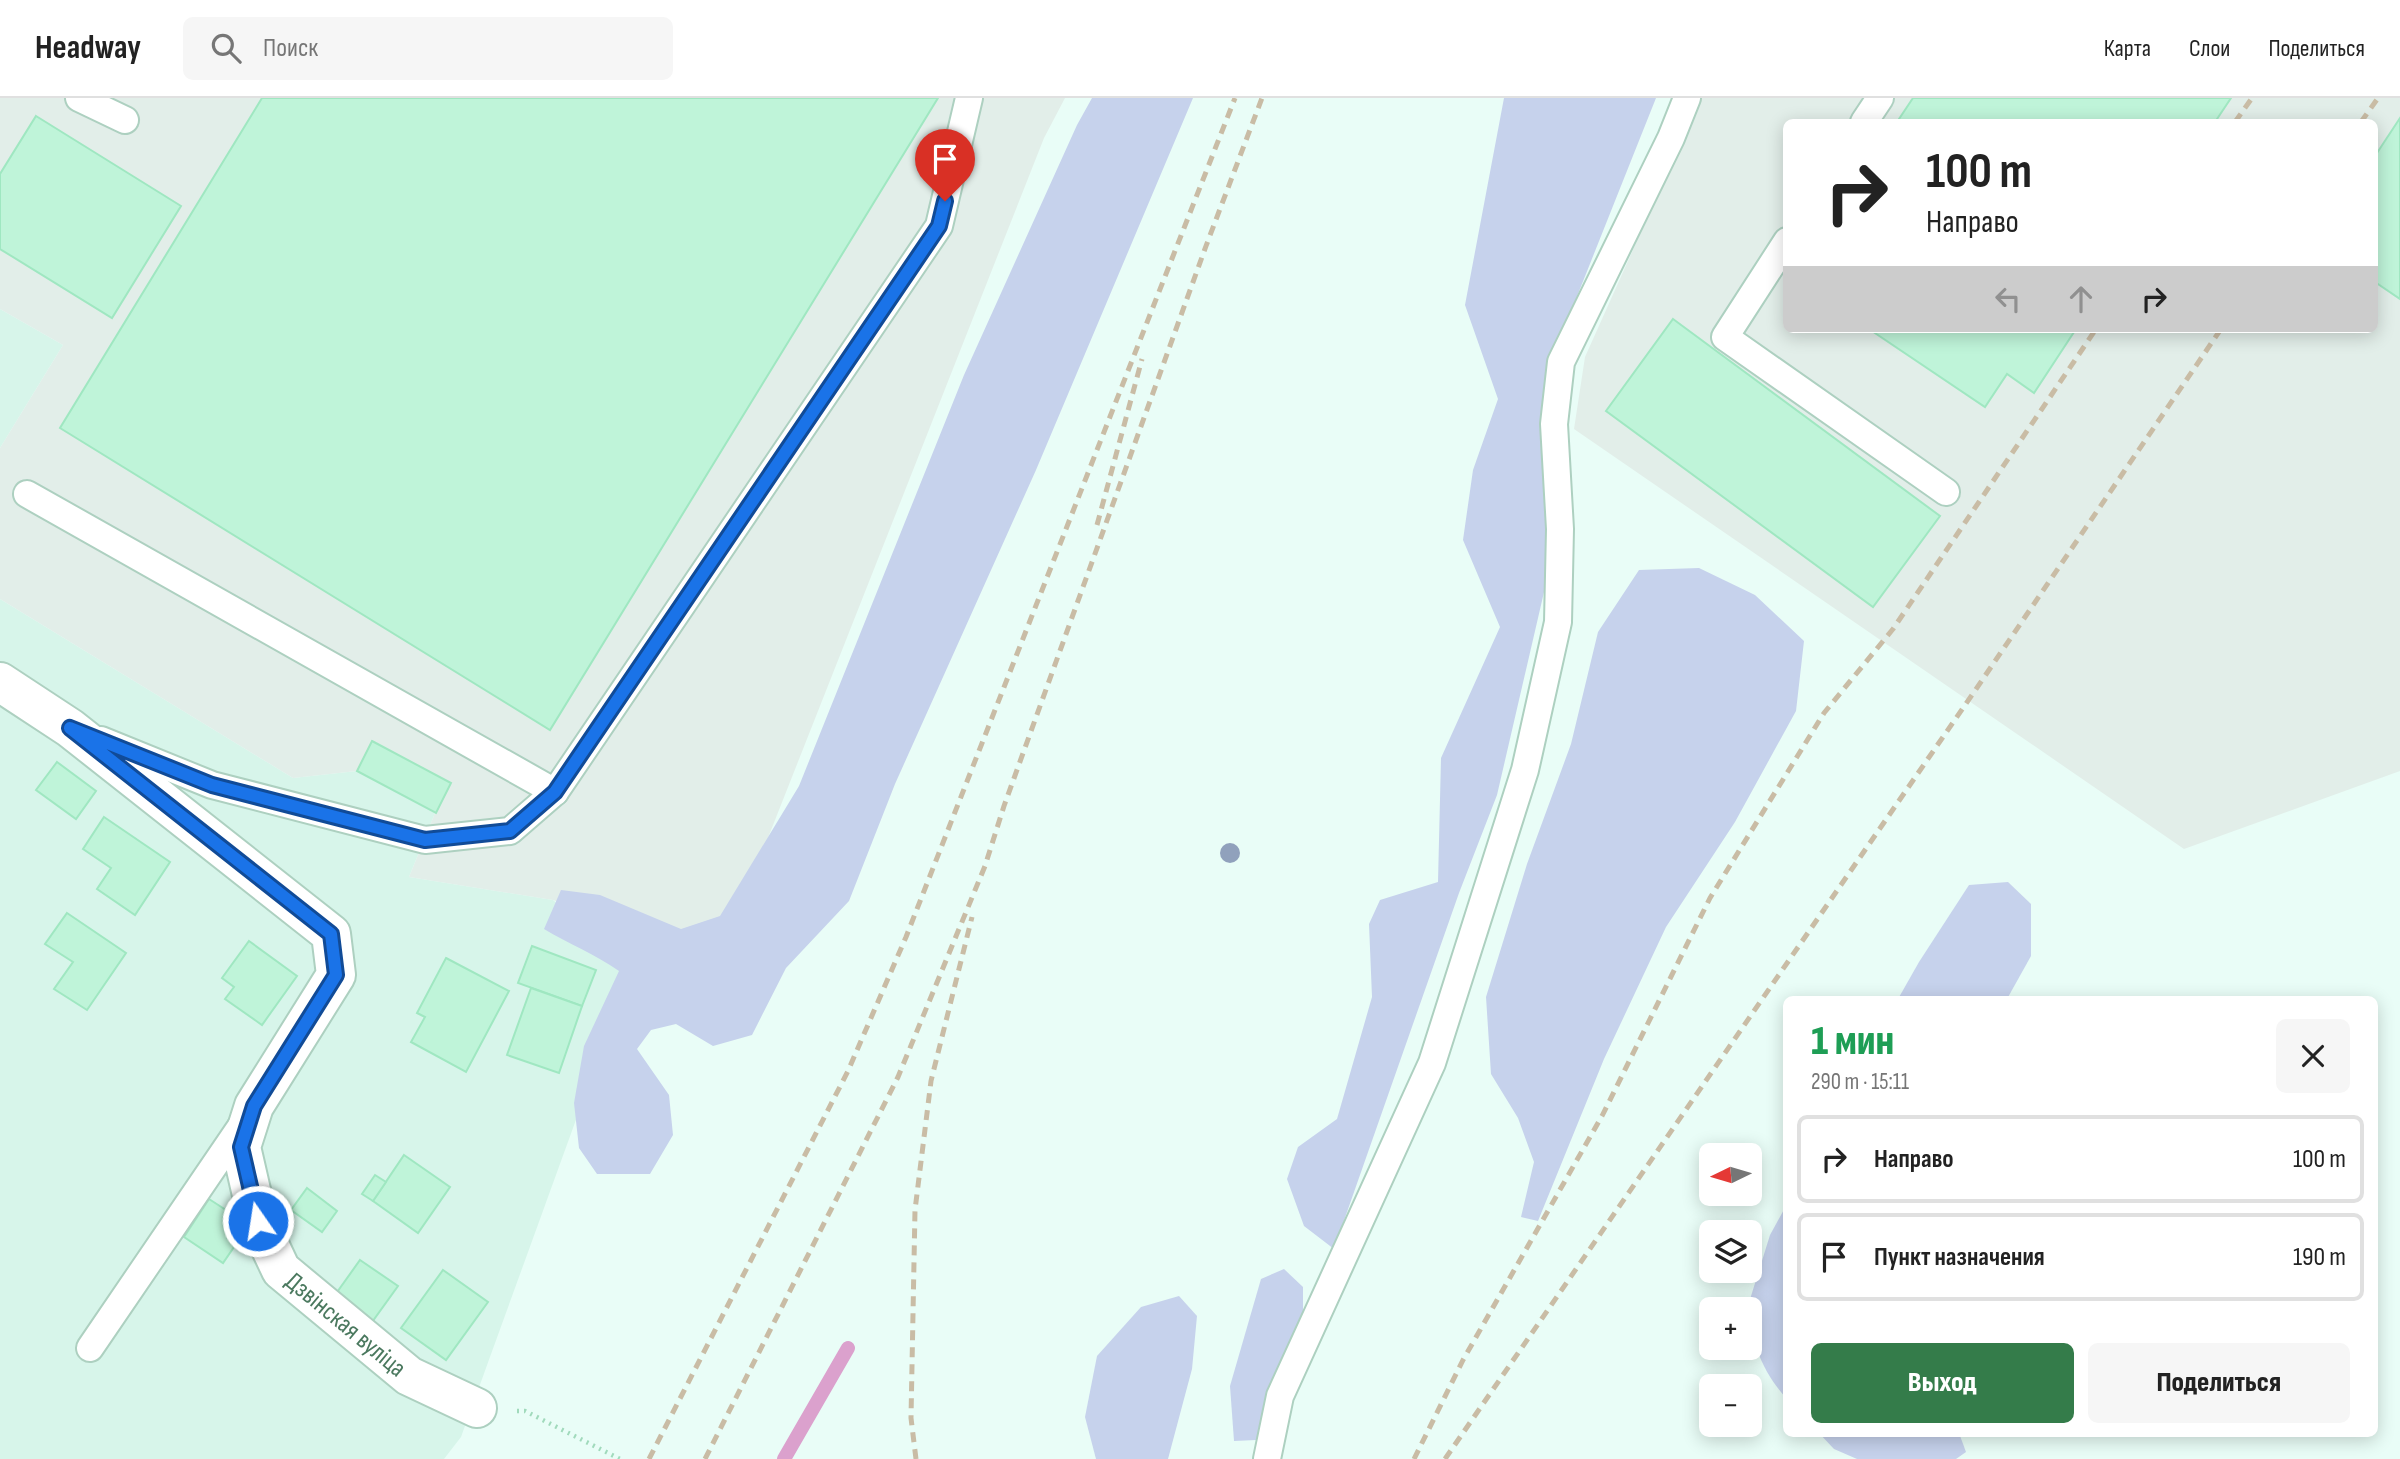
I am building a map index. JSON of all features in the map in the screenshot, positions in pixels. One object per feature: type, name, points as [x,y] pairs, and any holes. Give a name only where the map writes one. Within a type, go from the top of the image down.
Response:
[{"type":"street","name":"Дзвінская вуліца","points":[[0,682],[70,728],[331,934],[336,975],[254,1106],[241,1147],[258,1221],[281,1270],[410,1376],[477,1408]]},
{"type":"lane","points":[[79,98],[125,120]]},
{"type":"lane","points":[[70,728],[212,785],[425,840],[510,831],[555,792],[939,226],[969,98]]},
{"type":"lane","points":[[1266,1459],[1280,1396],[1432,1063],[1525,770],[1558,622],[1560,528],[1553,424],[1561,362],[1671,138],[1687,98]]},
{"type":"lane","points":[[1866,119],[1880,98]]},
{"type":"lane","points":[[1783,247],[1725,337],[1946,492]]},
{"type":"lane","points":[[27,494],[555,792]]},
{"type":"lane","points":[[90,1348],[254,1106]]},
{"type":"path","points":[[477,1408],[525,1411],[620,1459]]},
{"type":"shaded area","points":[[0,98],[1065,98],[1044,138],[721,957],[553,900],[409,877],[435,813],[357,771],[293,778],[0,599],[0,448],[63,345],[0,309]]},
{"type":"shaded area","points":[[1092,98],[1193,98],[1036,470],[895,784],[849,901],[786,968],[752,1035],[713,1046],[676,1024],[651,1030],[637,1049],[669,1095],[673,1135],[650,1174],[597,1174],[579,1148],[574,1103],[584,1046],[619,971],[544,929],[561,890],[600,895],[681,929],[720,916],[799,786],[964,375],[1077,125]]},
{"type":"shaded area","points":[[1504,98],[1656,98],[1570,314],[1560,523],[1497,795],[1459,893],[1334,1249],[1304,1226],[1287,1179],[1298,1147],[1337,1119],[1372,997],[1369,924],[1380,900],[1438,882],[1441,758],[1500,627],[1463,540],[1473,470],[1498,399],[1465,305]]},
{"type":"shaded area","points":[[1701,98],[2400,98],[2400,771],[2184,849],[1574,429],[1585,357]]},
{"type":"shaded area","points":[[0,309],[63,345],[0,448]]},
{"type":"shaded area","points":[[1699,568],[1755,595],[1804,641],[1796,711],[1735,822],[1666,927],[1604,1059],[1538,1221],[1521,1217],[1534,1162],[1518,1118],[1491,1074],[1486,997],[1527,864],[1571,744],[1598,632],[1639,570]]},
{"type":"shaded area","points":[[0,599],[293,778],[357,771],[435,813],[409,877],[553,900],[631,968],[461,1437],[444,1459],[0,1459]]},
{"type":"shaded area","points":[[2008,882],[2031,904],[2031,956],[2009,996],[1900,996],[1919,962],[1969,885]]},
{"type":"shaded area","points":[[1783,1211],[1783,1394],[1761,1360],[1762,1297],[1751,1297],[1755,1283],[1762,1283],[1762,1261],[1770,1235]]},
{"type":"shaded area","points":[[1284,1269],[1303,1287],[1303,1323],[1256,1440],[1234,1441],[1230,1386],[1261,1279]]},
{"type":"shaded area","points":[[1179,1296],[1197,1316],[1192,1369],[1168,1459],[1096,1459],[1085,1417],[1097,1356],[1141,1307]]},
{"type":"shaded area","points":[[1823,1437],[1960,1437],[1966,1452],[1956,1459],[1857,1459],[1834,1449]]},
{"type":"building","points":[[262,98],[938,98],[550,730],[60,428]]},
{"type":"building","points":[[1913,98],[2231,98],[2217,119],[1899,119]]},
{"type":"building","points":[[36,116],[181,206],[112,318],[0,249],[0,174]]},
{"type":"building","points":[[2400,118],[2400,299],[2378,284],[2378,151]]},
{"type":"building","points":[[1673,319],[1940,516],[1873,607],[1606,411]]},
{"type":"building","points":[[1875,333],[2073,333],[2034,393],[2007,374],[1985,407]]},
{"type":"building","points":[[372,741],[451,783],[436,813],[357,771]]},
{"type":"building","points":[[57,762],[96,791],[76,819],[36,790]]},
{"type":"building","points":[[104,817],[170,862],[135,915],[97,889],[111,868],[83,849]]},
{"type":"building","points":[[67,913],[126,953],[87,1010],[54,989],[73,962],[45,944]]},
{"type":"building","points":[[249,941],[297,976],[262,1025],[225,999],[234,987],[222,978]]},
{"type":"building","points":[[532,946],[596,970],[582,1006],[518,983]]},
{"type":"building","points":[[446,958],[509,991],[466,1072],[411,1042],[425,1017],[417,1013]]},
{"type":"building","points":[[531,988],[582,1006],[559,1073],[507,1055]]},
{"type":"building","points":[[404,1155],[450,1187],[418,1233],[373,1201]]},
{"type":"building","points":[[375,1175],[386,1182],[373,1201],[362,1194]]},
{"type":"building","points":[[307,1188],[337,1211],[322,1232],[291,1210]]},
{"type":"building","points":[[209,1199],[249,1225],[223,1263],[184,1237]]},
{"type":"building","points":[[360,1260],[398,1286],[367,1329],[330,1302]]},
{"type":"building","points":[[443,1270],[488,1302],[446,1360],[401,1328]]},
{"type":"waterway","points":[[784,1459],[848,1348]]},
{"type":"railway","points":[[649,1459],[848,1071],[906,937],[1235,98]]},
{"type":"railway","points":[[705,1459],[898,1077],[985,866],[1004,806],[1262,98]]},
{"type":"railway","points":[[2237,119],[2252,98]]},
{"type":"railway","points":[[2363,119],[2378,98]]},
{"type":"railway","points":[[1414,1459],[1463,1360],[1602,1116],[1710,898],[1824,713],[1893,629],[2093,333]]},
{"type":"railway","points":[[1445,1459],[2218,333]]},
{"type":"railway","points":[[1097,525],[1142,359]]},
{"type":"railway","points":[[916,1459],[911,1418],[915,1210],[931,1081],[972,917]]},
{"type":"route","points":[[258,1221],[241,1147],[254,1106],[336,975],[331,934],[70,728],[212,785],[425,840],[510,831],[555,792],[939,226],[945,201]]}]
